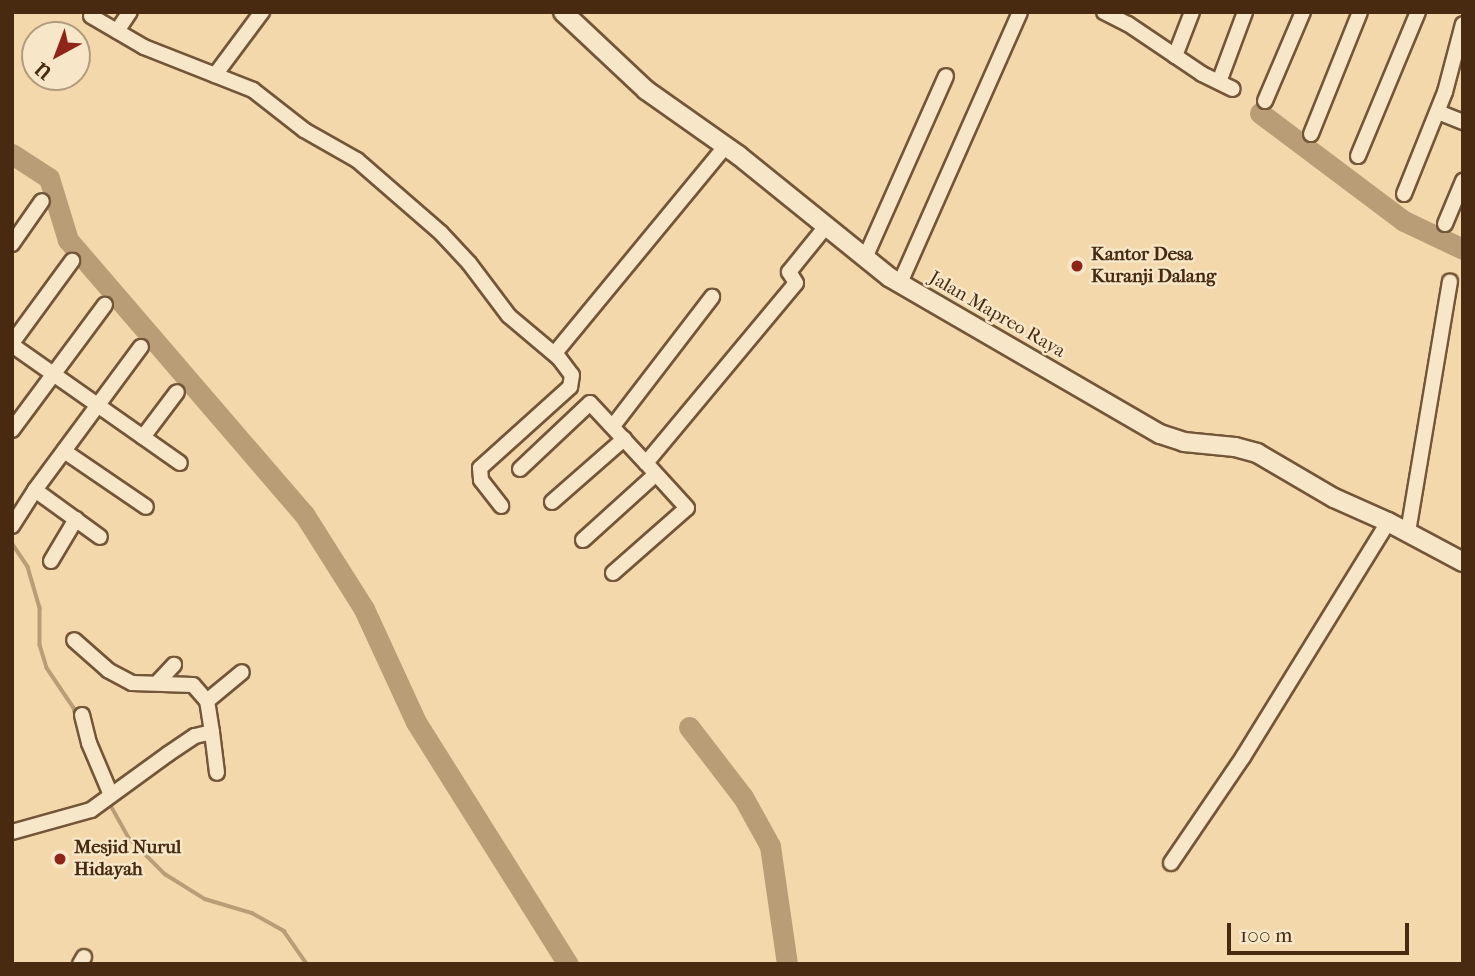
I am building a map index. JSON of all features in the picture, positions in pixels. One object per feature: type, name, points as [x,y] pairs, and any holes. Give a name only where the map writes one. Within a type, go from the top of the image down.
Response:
[{"type":"street","points":[[117,31],[130,12]]},
{"type":"street","points":[[215,75],[262,12]]},
{"type":"street","name":"Jalan Mapreo Raya","points":[[563,12],[646,90],[901,283],[1160,434],[1184,442],[1235,447],[1257,453],[1334,498],[1388,522],[1463,562]]},
{"type":"street","points":[[901,283],[1020,12]]},
{"type":"street","points":[[1104,12],[1130,18],[1175,56],[1233,89]]},
{"type":"street","points":[[1175,56],[1192,12]]},
{"type":"street","points":[[1219,82],[1245,12]]},
{"type":"street","points":[[1265,101],[1303,12]]},
{"type":"street","points":[[1311,134],[1360,12]]},
{"type":"street","points":[[1357,156],[1418,12]]},
{"type":"street","points":[[91,16],[144,47],[253,90],[304,130],[368,168],[455,248],[509,316],[555,354],[572,375],[570,387],[480,468],[481,480],[501,506]]},
{"type":"street","points":[[1404,194],[1438,112],[1463,24]]},
{"type":"street","points":[[865,258],[946,76]]},
{"type":"street","points":[[1438,112],[1463,122]]},
{"type":"street","points":[[555,354],[724,147]]},
{"type":"street","points":[[1445,224],[1463,181]]},
{"type":"street","points":[[12,244],[42,201]]},
{"type":"street","points":[[583,540],[651,468],[796,283],[789,272],[827,225]]},
{"type":"street","points":[[72,261],[12,344],[180,463]]},
{"type":"street","points":[[1408,532],[1450,281]]},
{"type":"street","points":[[613,426],[712,297]]},
{"type":"street","points":[[12,430],[106,305]]},
{"type":"street","points":[[12,526],[35,490],[141,347]]},
{"type":"street","points":[[143,437],[177,392]]},
{"type":"street","points":[[520,469],[590,403],[687,508],[613,573]]},
{"type":"street","points":[[552,502],[624,439]]},
{"type":"street","points":[[64,451],[146,507]]},
{"type":"street","points":[[35,490],[100,537]]},
{"type":"street","points":[[51,561],[76,519]]},
{"type":"street","points":[[1171,863],[1250,745],[1388,522]]},
{"type":"street","points":[[74,640],[117,676],[132,682],[193,685],[207,701],[217,773]]},
{"type":"street","points":[[157,683],[174,665]]},
{"type":"street","points":[[207,701],[242,672]]},
{"type":"street","points":[[82,715],[89,743],[111,795]]},
{"type":"street","points":[[12,832],[91,810],[157,761],[210,732]]},
{"type":"waterway","points":[[1260,113],[1404,221],[1463,249]]},
{"type":"waterway","points":[[12,154],[49,178],[68,240],[304,514],[364,609],[416,722],[568,964]]},
{"type":"waterway","points":[[12,543],[28,567],[40,608],[40,645],[47,668],[74,708],[76,717]]},
{"type":"waterway","points":[[689,727],[743,797],[770,846],[787,964]]},
{"type":"waterway","points":[[109,802],[129,838],[165,874],[205,899],[252,913],[284,931],[307,964]]},
{"type":"place","name":"Kantor Desa Kuranji Dalang","points":[[1077,266]]},
{"type":"place","name":"Mesjid Nurul Hidayah","points":[[60,859]]}]
